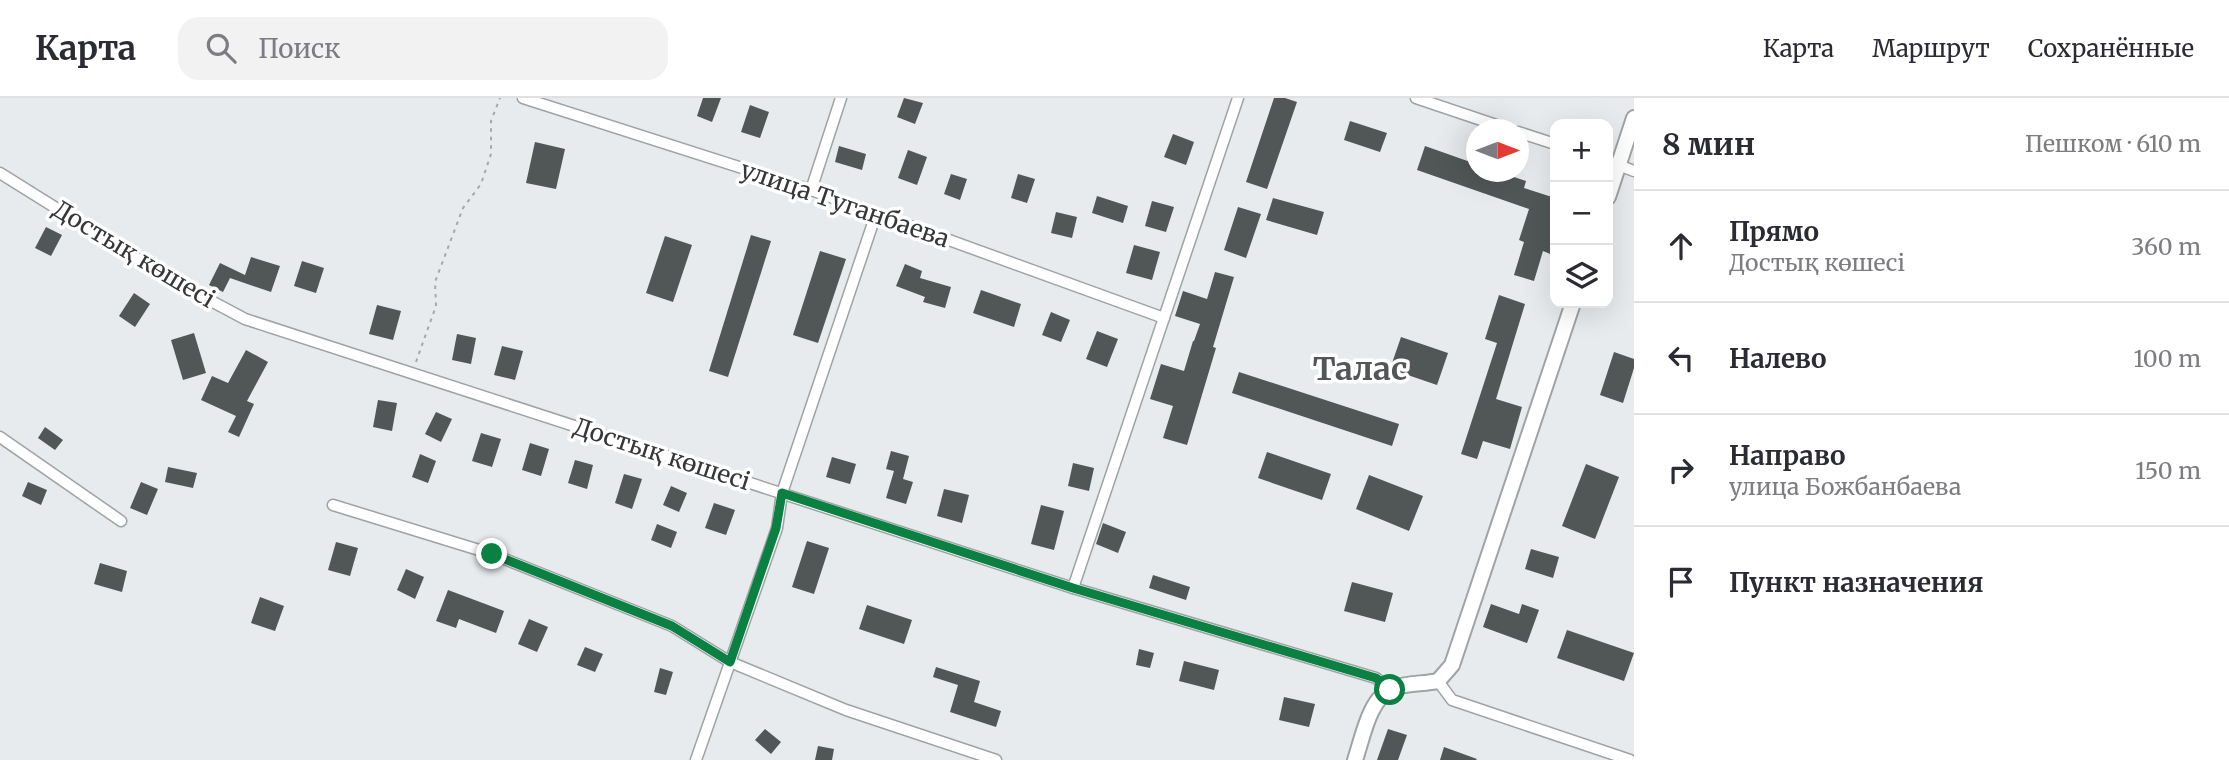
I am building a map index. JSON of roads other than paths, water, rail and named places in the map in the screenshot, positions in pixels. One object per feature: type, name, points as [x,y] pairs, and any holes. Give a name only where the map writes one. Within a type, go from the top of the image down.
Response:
[{"type":"street","name":"улица Туганбаева","points":[[523,98],[811,190],[1164,318]]},
{"type":"street","points":[[811,190],[841,98]]},
{"type":"street","points":[[1073,588],[1238,98]]},
{"type":"street","points":[[1416,98],[1478,119]]},
{"type":"street","points":[[1634,118],[1613,163],[1634,170]]},
{"type":"street","points":[[1529,136],[1550,142]]},
{"type":"street","name":"Достық көшесі","points":[[0,173],[168,278],[245,319],[1073,588],[1376,678],[1390,690]]},
{"type":"street","points":[[696,760],[776,528],[782,493],[876,214]]},
{"type":"street","points":[[1355,760],[1376,703],[1390,690],[1403,685],[1438,681],[1452,665],[1571,308]]},
{"type":"street","points":[[0,437],[121,521]]},
{"type":"street","points":[[333,505],[492,554],[672,626],[730,662],[846,710],[996,760]]},
{"type":"street","points":[[1438,681],[1452,699],[1630,760]]},
{"type":"district","name":"Талас","points":[[1360,369]]}]
